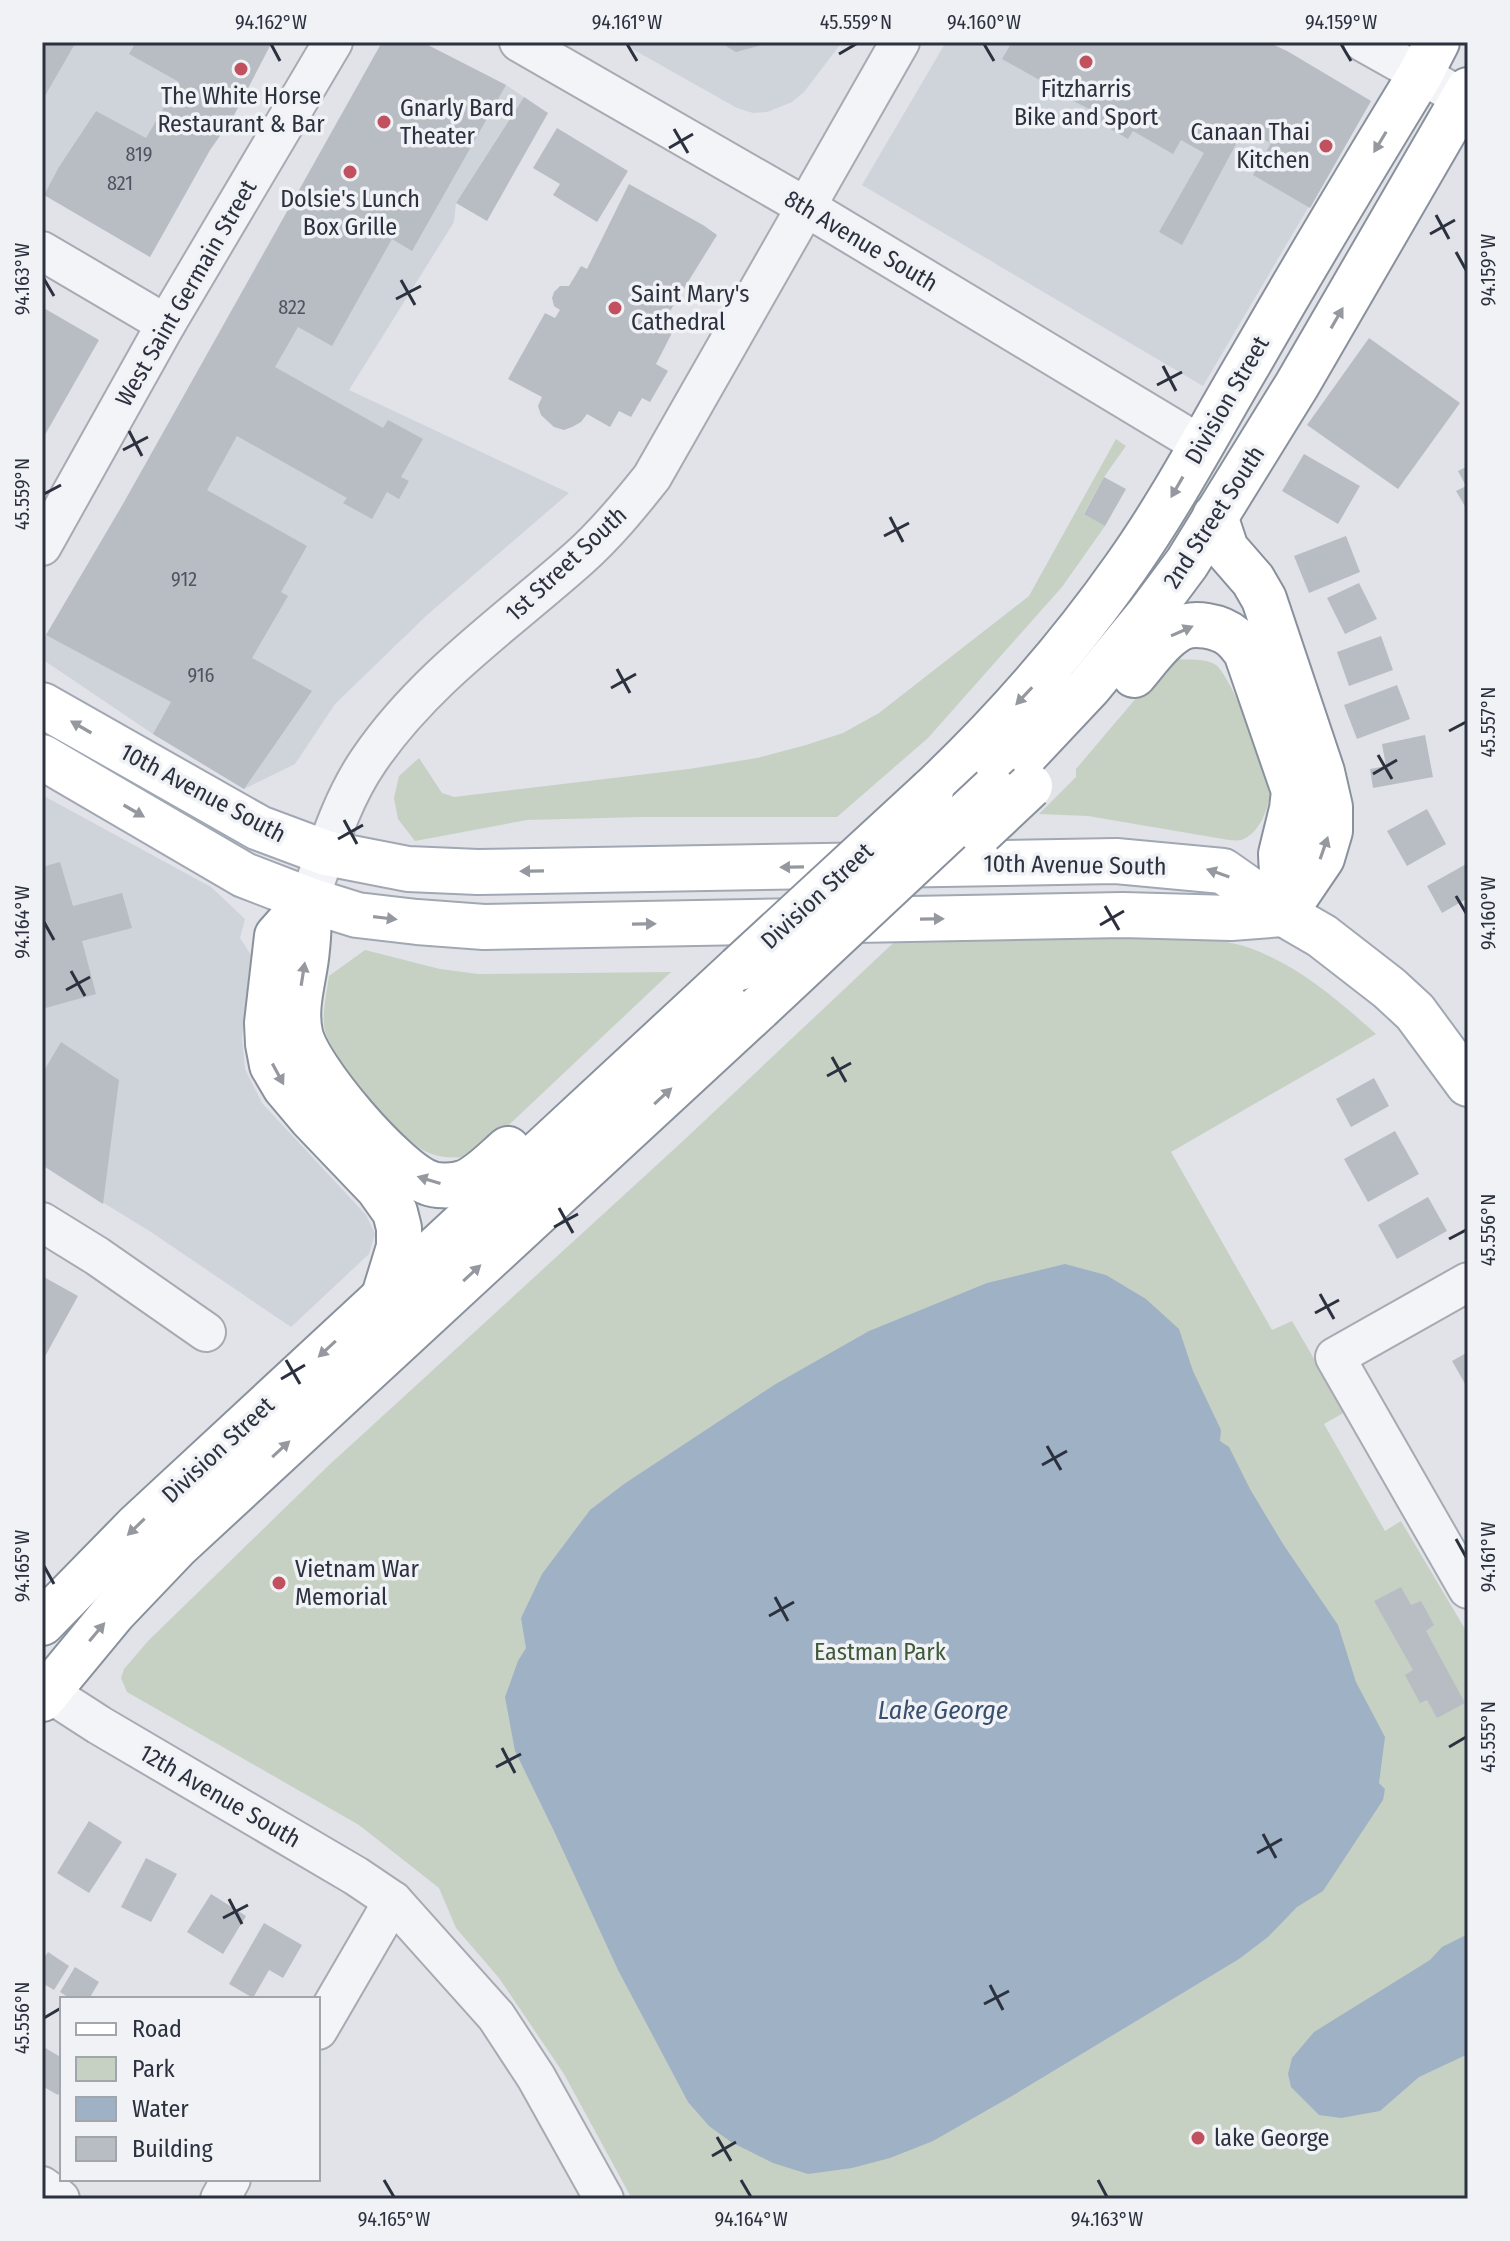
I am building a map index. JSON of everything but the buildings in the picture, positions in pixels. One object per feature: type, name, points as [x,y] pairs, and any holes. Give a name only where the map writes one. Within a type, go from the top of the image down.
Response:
[{"type":"main road","name":"Division Street","points":[[42,1623],[137,1526],[384,1296],[679,1009],[739,968],[931,791],[1039,679],[1077,633],[1164,509],[1428,59]]},
{"type":"main road","name":"2nd Street South","points":[[888,889],[1011,787],[1187,563],[1297,385],[1467,97]]},
{"type":"main road","points":[[1215,516],[1226,549],[1253,580],[1264,599],[1322,772],[1330,807],[1330,831],[1322,858],[1284,914]]},
{"type":"main road","points":[[1011,787],[1110,703],[1163,642],[1180,629],[1196,625],[1213,627],[1232,636],[1246,652],[1294,791],[1281,854],[1284,914]]},
{"type":"main road","name":"10th Avenue South","points":[[42,705],[259,828],[326,853],[408,869],[478,872],[1116,861],[1223,871],[1284,914]]},
{"type":"main road","name":"10th Avenue South","points":[[42,757],[244,875],[357,915],[484,927],[1123,915],[1231,918],[1284,914]]},
{"type":"main road","name":"Division Street","points":[[45,1696],[114,1612],[177,1546],[888,889]]},
{"type":"main road","points":[[309,900],[307,950],[297,1014],[308,1055],[335,1094],[397,1162],[431,1184],[460,1184],[484,1170],[679,1009]]},
{"type":"main road","points":[[309,900],[277,936],[267,1023],[268,1044],[272,1065],[285,1087],[378,1188],[395,1212],[399,1247],[384,1296]]},
{"type":"main road","points":[[1284,914],[1322,936],[1415,1012],[1468,1084]]},
{"type":"street","name":"West Saint Germain Street","points":[[42,546],[166,324],[333,42]]},
{"type":"street","name":"8th Avenue South","points":[[519,42],[806,207],[1201,445]]},
{"type":"street","name":"1st Street South","points":[[309,900],[343,806],[367,762],[396,723],[439,678],[581,557],[617,521],[652,477],[900,42]]},
{"type":"street","points":[[1363,42],[1428,59],[1467,97]]},
{"type":"street","points":[[42,251],[166,324]]},
{"type":"street","points":[[42,1222],[97,1256],[206,1332]]},
{"type":"street","points":[[1468,1282],[1335,1357],[1468,1589]]},
{"type":"street","name":"12th Avenue South","points":[[45,1696],[356,1876],[393,1901],[496,2016],[536,2077],[604,2199]]},
{"type":"street","points":[[320,2027],[393,1901]]},
{"type":"street","points":[[220,2199],[230,2181]]},
{"type":"street","points":[[42,2186],[60,2199]]},
{"type":"shaded area","points":[[42,42],[272,42],[233,117],[210,150],[150,257],[42,193]]},
{"type":"shaded area","points":[[422,42],[524,97],[456,203],[454,222],[349,390],[569,493],[427,615],[335,704],[295,764],[244,789],[153,734],[42,659],[42,642],[366,73]]},
{"type":"shaded area","points":[[620,42],[842,42],[804,92],[792,102],[767,112],[753,113],[737,108]]},
{"type":"shaded area","points":[[946,42],[1267,42],[1371,101],[1203,386],[862,185]]},
{"type":"shaded area","points":[[42,795],[211,887],[245,919],[240,938],[251,955],[242,1038],[245,1069],[262,1103],[366,1215],[375,1234],[369,1254],[291,1327],[151,1232],[42,1165]]},
{"type":"green space","points":[[1116,439],[1126,446],[1084,513],[1105,526],[1062,587],[928,738],[837,817],[527,820],[415,841],[398,819],[394,798],[399,776],[419,758],[442,793],[454,797],[757,758],[843,733],[879,713],[1029,596]]},
{"type":"green space","points":[[1174,659],[1202,660],[1216,665],[1240,704],[1269,779],[1266,811],[1254,832],[1241,840],[1229,840],[1088,816],[1039,814],[1076,777],[1076,769],[1165,664]]},
{"type":"green space","name":"Eastman Park","points":[[907,930],[1183,935],[1234,944],[1268,955],[1301,974],[1376,1034],[1171,1152],[1272,1330],[1292,1321],[1345,1412],[1324,1424],[1385,1531],[1401,1521],[1468,1634],[1468,2199],[632,2199],[564,2074],[499,1978],[456,1928],[439,1888],[359,1825],[127,1692],[121,1678],[124,1669],[148,1641],[328,1466],[683,1141]]},
{"type":"green space","points":[[365,950],[440,969],[478,974],[671,972],[477,1155],[450,1157],[423,1150],[398,1129],[353,1077],[330,1044],[324,1025],[329,976]]},
{"type":"water","name":"Lake George","points":[[1065,1264],[1106,1275],[1146,1299],[1179,1329],[1193,1371],[1221,1430],[1220,1441],[1229,1447],[1283,1544],[1338,1625],[1356,1682],[1385,1737],[1379,1783],[1385,1789],[1383,1800],[1323,1891],[1297,1907],[1268,1937],[1239,1959],[933,2141],[890,2158],[852,2168],[808,2174],[773,2163],[731,2142],[709,2126],[688,2102],[618,1970],[515,1751],[505,1697],[526,1648],[521,1618],[542,1574],[590,1510],[624,1484],[774,1385],[869,1331],[987,1283]]},
{"type":"water","points":[[1468,1934],[1468,2054],[1419,2077],[1380,2111],[1341,2118],[1319,2115],[1291,2087],[1288,2074],[1292,2058],[1314,2032],[1430,1960],[1442,1947]]},
{"type":"place","name":"Fitzharris Bike and Sport","points":[[1086,62]]},
{"type":"place","name":"The White Horse Restaurant & Bar","points":[[241,69]]},
{"type":"place","name":"Gnarly Bard Theater","points":[[384,122]]},
{"type":"place","name":"Canaan Thai Kitchen","points":[[1326,146]]},
{"type":"place","name":"Dolsie's Lunch Box Grille","points":[[350,172]]},
{"type":"place","name":"Saint Mary's Cathedral","points":[[615,308]]},
{"type":"place","name":"Vietnam War Memorial","points":[[279,1583]]},
{"type":"place","name":"lake George","points":[[1198,2138]]}]
